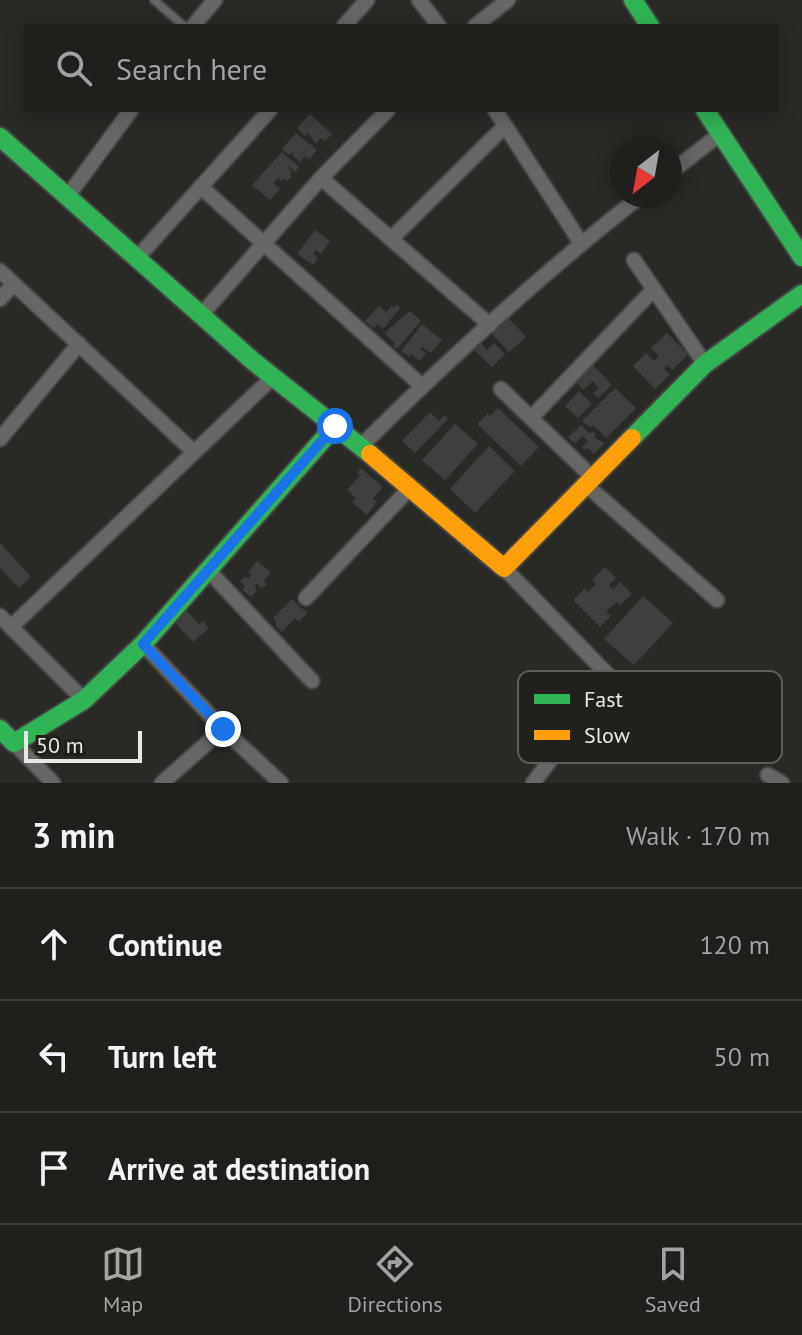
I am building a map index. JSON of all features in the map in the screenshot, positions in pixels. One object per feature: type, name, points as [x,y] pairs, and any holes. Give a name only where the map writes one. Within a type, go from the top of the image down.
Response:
[{"type":"street","points":[[195,24],[215,0]]},
{"type":"street","points":[[346,24],[367,0]]},
{"type":"street","points":[[419,0],[437,24]]},
{"type":"street","points":[[478,24],[508,0]]},
{"type":"street","points":[[633,0],[649,24]]},
{"type":"street","points":[[67,197],[130,112]]},
{"type":"street","points":[[137,258],[268,112]]},
{"type":"street","points":[[202,314],[321,178],[386,112]]},
{"type":"street","points":[[496,112],[581,243]]},
{"type":"street","points":[[706,112],[802,257]]},
{"type":"street","points":[[391,239],[505,126]]},
{"type":"street","points":[[682,164],[720,134]]},
{"type":"street","points":[[0,137],[273,377],[361,446],[504,568],[604,671]]},
{"type":"street","points":[[321,178],[490,325]]},
{"type":"street","points":[[201,187],[422,386]]},
{"type":"street","points":[[361,446],[422,386],[581,243],[626,208]]},
{"type":"street","points":[[634,260],[705,364]]},
{"type":"street","points":[[0,271],[194,452]]},
{"type":"street","points":[[0,299],[14,284]]},
{"type":"street","points":[[531,418],[654,289]]},
{"type":"street","points":[[504,568],[705,364],[802,294]]},
{"type":"street","points":[[0,439],[79,344]]},
{"type":"street","points":[[84,700],[6,622],[273,377]]},
{"type":"street","points":[[501,389],[588,481],[717,600]]},
{"type":"street","points":[[14,743],[84,700],[143,644],[335,426]]},
{"type":"street","points":[[306,598],[410,488]]},
{"type":"street","points":[[208,570],[312,681]]},
{"type":"street","points":[[143,644],[223,729],[281,783]]},
{"type":"street","points":[[0,729],[53,783]]},
{"type":"street","points":[[162,783],[223,729]]},
{"type":"street","points":[[533,783],[548,763]]},
{"type":"street","points":[[768,775],[782,783]]},
{"type":"lane","points":[[154,0],[182,24]]},
{"type":"building","points":[[310,114],[332,134],[325,141],[321,138],[316,144],[308,133],[305,136],[297,128]]},
{"type":"building","points":[[296,133],[317,150],[309,159],[305,156],[300,162],[292,155],[294,151],[289,155],[282,149]]},
{"type":"building","points":[[282,152],[299,167],[295,172],[287,167],[292,176],[286,182],[284,178],[282,181],[278,178],[273,183],[280,189],[270,200],[252,185]]},
{"type":"building","points":[[315,230],[330,241],[321,254],[316,250],[313,254],[318,258],[313,265],[297,254]]},
{"type":"building","points":[[397,305],[400,308],[383,329],[378,324],[374,328],[365,321],[379,306],[386,312]]},
{"type":"building","points":[[410,311],[421,321],[397,349],[384,333]]},
{"type":"building","points":[[507,316],[526,337],[509,352],[490,332]]},
{"type":"building","points":[[422,324],[442,340],[431,353],[422,347],[420,349],[426,353],[420,361],[401,351]]},
{"type":"building","points":[[667,333],[688,354],[672,370],[667,365],[664,369],[670,375],[655,389],[633,366],[646,353],[654,361],[659,356],[651,348]]},
{"type":"building","points":[[479,341],[487,350],[494,343],[505,354],[492,367],[472,348]]},
{"type":"building","points":[[590,362],[612,385],[598,398],[593,393],[599,388],[593,381],[583,390],[572,378]]},
{"type":"building","points":[[615,388],[636,408],[606,438],[593,425],[590,428],[582,421]]},
{"type":"building","points":[[579,391],[592,404],[578,418],[565,406]]},
{"type":"building","points":[[498,408],[539,447],[521,466],[477,424]]},
{"type":"building","points":[[430,412],[439,421],[444,415],[448,419],[415,453],[402,441]]},
{"type":"building","points":[[455,424],[478,444],[445,480],[422,460]]},
{"type":"building","points":[[581,425],[589,433],[595,432],[595,438],[605,443],[594,454],[582,447],[588,442],[583,436],[575,444],[568,437]]},
{"type":"building","points":[[489,446],[515,471],[475,513],[450,489]]},
{"type":"building","points":[[361,468],[383,487],[373,499],[377,502],[367,515],[352,502],[356,498],[347,490],[360,475],[357,473]]},
{"type":"building","points":[[0,543],[31,577],[19,588],[0,568]]},
{"type":"building","points":[[257,561],[271,572],[264,581],[267,585],[261,588],[257,584],[254,586],[257,591],[251,597],[242,590],[245,586],[240,581],[244,577],[249,578],[251,575],[248,572]]},
{"type":"building","points":[[605,567],[616,578],[609,585],[613,589],[620,582],[632,594],[620,605],[617,602],[606,611],[611,616],[600,627],[573,600],[585,588],[588,592],[596,584],[592,580]]},
{"type":"building","points":[[643,596],[673,623],[634,665],[604,639]]},
{"type":"building","points":[[292,599],[307,613],[300,621],[294,619],[282,632],[273,618]]},
{"type":"building","points":[[184,608],[199,624],[203,621],[209,628],[193,642],[172,619]]},
{"type":"traffic: fast","points":[[633,0],[649,24]]},
{"type":"traffic: fast","points":[[706,112],[802,257]]},
{"type":"traffic: fast","points":[[0,137],[253,361],[370,454]]},
{"type":"traffic: fast","points":[[632,438],[705,364],[802,294]]},
{"type":"traffic: fast","points":[[0,729],[14,743],[84,700],[143,644],[335,426]]},
{"type":"traffic: slow","points":[[370,454],[504,568],[632,438]]},
{"type":"route","points":[[223,729],[143,644],[335,426]]}]
